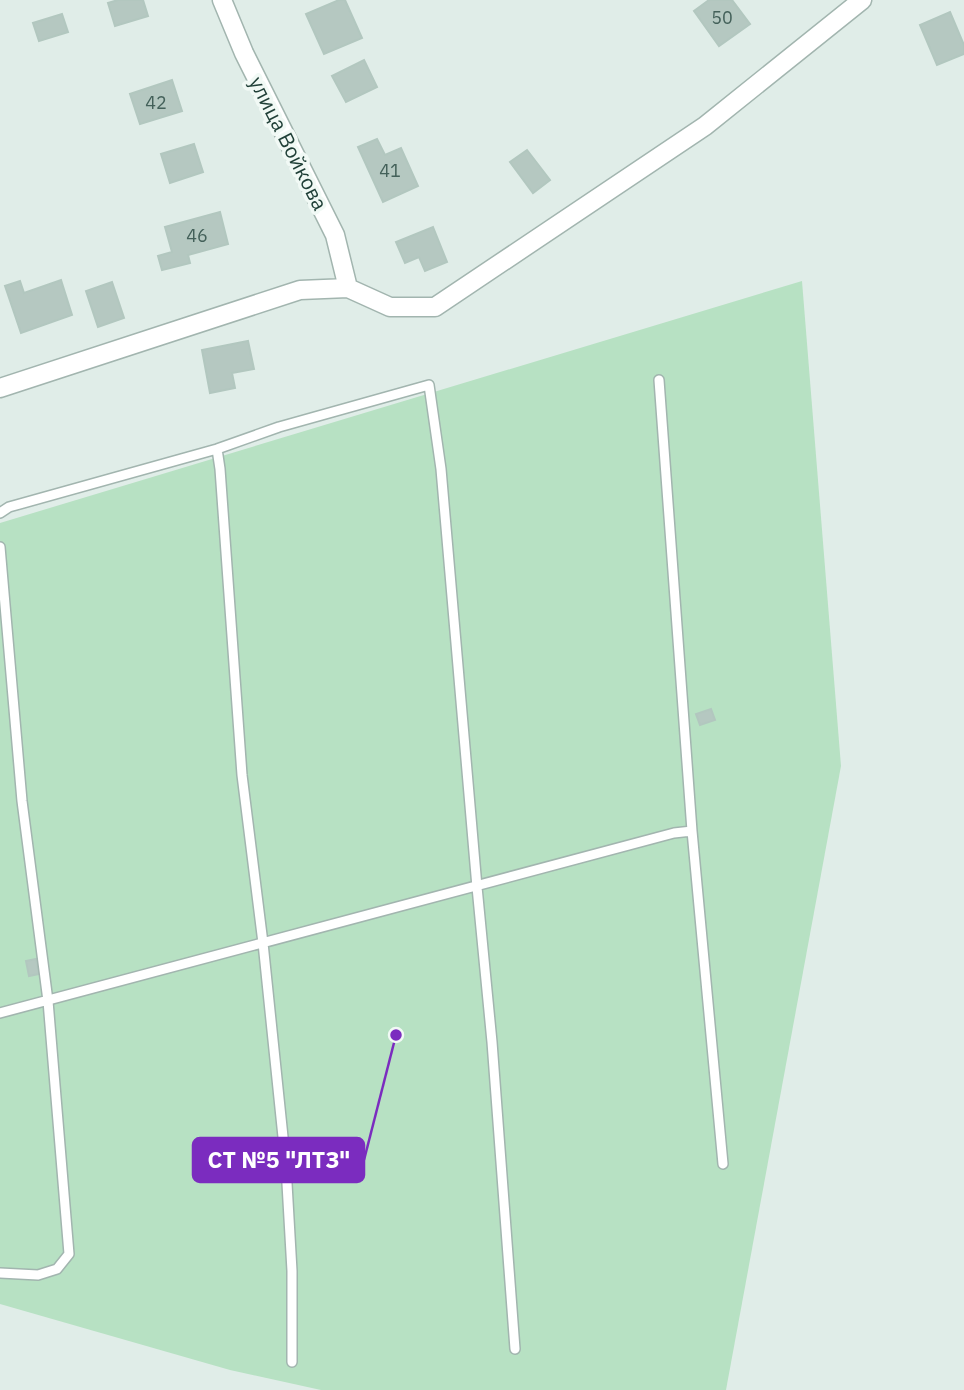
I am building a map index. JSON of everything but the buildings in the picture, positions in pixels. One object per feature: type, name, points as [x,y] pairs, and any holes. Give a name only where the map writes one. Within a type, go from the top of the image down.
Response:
[{"type":"street","name":"улица Войкова","points":[[222,0],[244,53],[335,235],[348,288]]},
{"type":"street","points":[[0,388],[300,290],[348,288],[390,307],[435,307],[705,126],[862,0]]},
{"type":"lane","points":[[659,380],[692,831],[723,1164]]},
{"type":"lane","points":[[0,513],[9,507],[217,449],[279,427],[429,385],[441,469],[492,1042],[515,1349]]},
{"type":"lane","points":[[217,449],[242,775],[286,1166],[292,1271],[292,1362]]},
{"type":"lane","points":[[0,547],[22,801],[48,1001],[69,1254],[57,1269],[38,1275],[0,1273]]},
{"type":"lane","points":[[0,1013],[674,833],[692,831]]},
{"type":"green space","points":[[802,281],[841,766],[726,1390],[321,1390],[230,1370],[0,1304],[0,523]]},
{"type":"place","name":"СТ №5 \"ЛТЗ\"","points":[[396,1035]]}]
